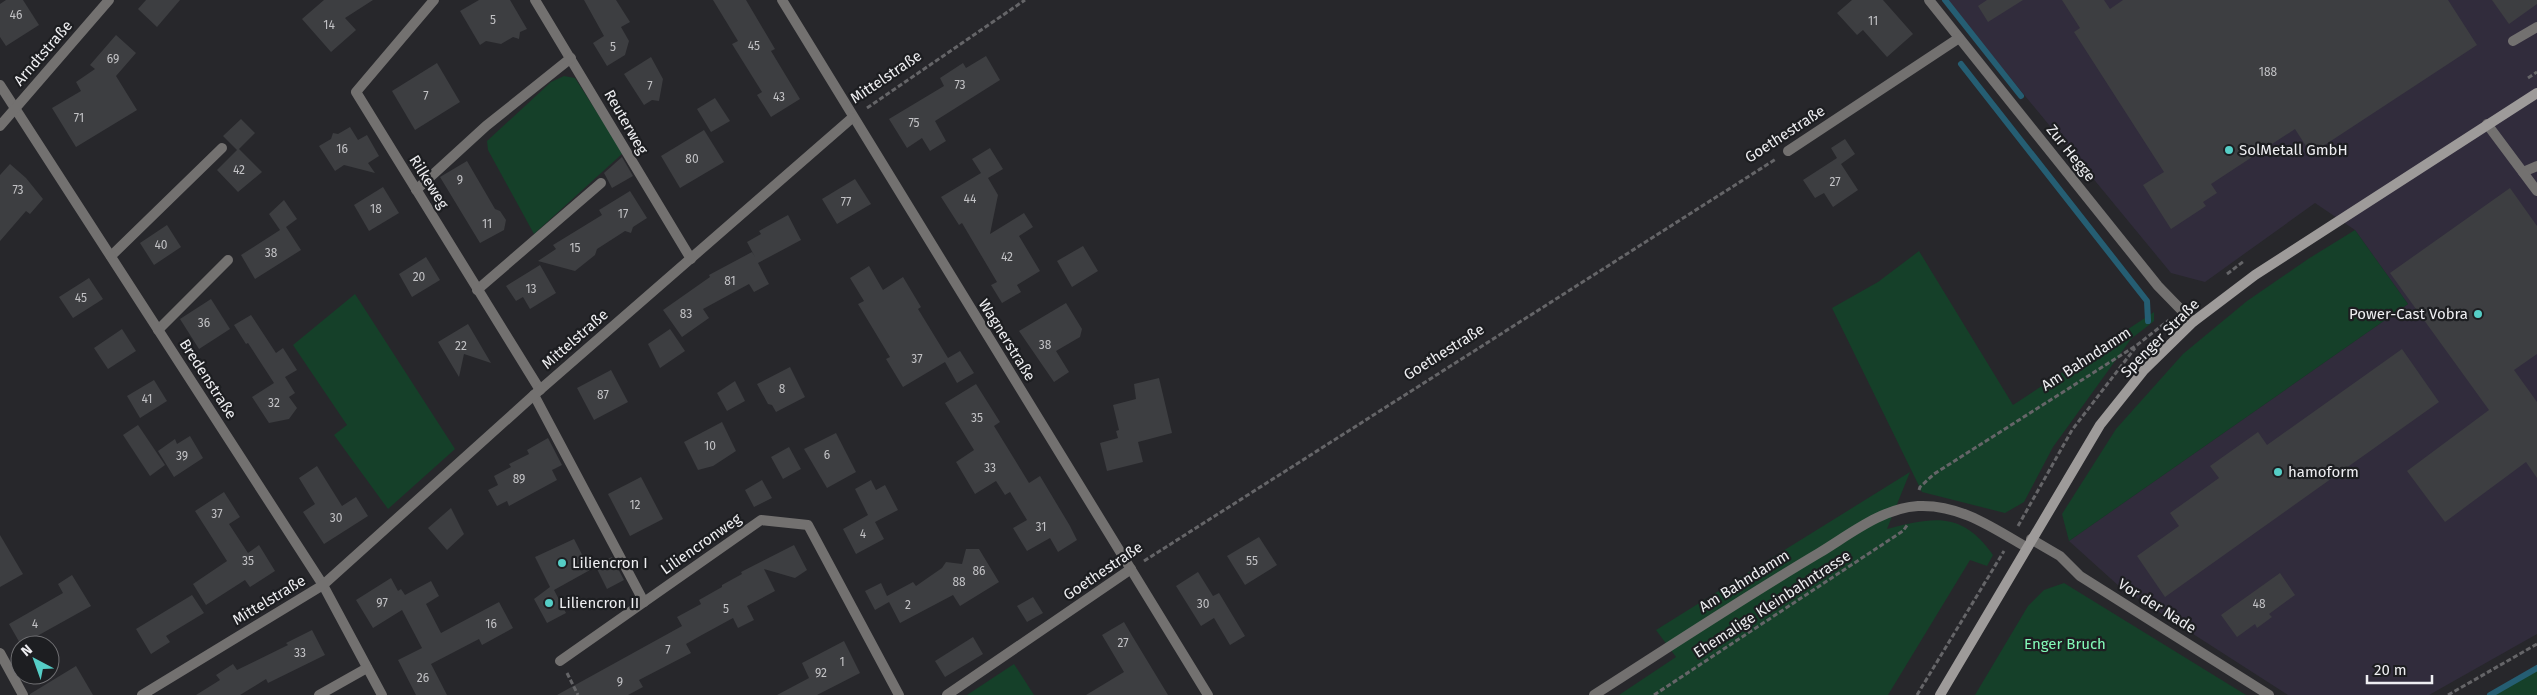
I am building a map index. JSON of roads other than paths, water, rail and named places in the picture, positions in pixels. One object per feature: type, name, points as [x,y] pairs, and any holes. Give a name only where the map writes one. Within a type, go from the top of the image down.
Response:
[{"type":"street","name":"Arndtstraße","points":[[0,126],[109,0]]},
{"type":"street","name":"Rilkeweg","points":[[434,0],[356,92],[478,290],[537,392],[644,602]]},
{"type":"street","name":"Reuterweg","points":[[535,0],[690,259]]},
{"type":"street","name":"Wagnerstraße","points":[[782,0],[852,118],[1208,695]]},
{"type":"street","name":"Zur Hegge","points":[[1929,0],[2158,286],[2193,322]]},
{"type":"street","points":[[2513,41],[2537,27]]},
{"type":"street","name":"Goethestraße","points":[[1788,151],[1959,38]]},
{"type":"street","points":[[416,190],[486,126],[571,58]]},
{"type":"street","name":"Bredenstraße","points":[[0,85],[322,584],[382,695]]},
{"type":"street","name":"Spenger Straße","points":[[1940,695],[2100,425],[2144,370],[2193,322],[2255,275],[2537,93]]},
{"type":"street","name":"Mittelstraße","points":[[142,695],[322,584],[537,392],[852,118]]},
{"type":"street","points":[[2487,124],[2537,190]]},
{"type":"street","points":[[111,256],[222,148]]},
{"type":"street","points":[[2523,172],[2537,166]]},
{"type":"street","points":[[478,290],[601,184]]},
{"type":"street","points":[[158,330],[228,260]]},
{"type":"street","name":"Am Bahndamm","points":[[1594,695],[1778,578],[1885,514],[1917,506],[1944,507],[1975,517],[2011,538],[2029,543]]},
{"type":"street","name":"Liliencronweg","points":[[560,661],[760,520],[808,525],[899,695]]},
{"type":"street","name":"Vor der Nade","points":[[2029,543],[2060,556],[2080,576],[2269,695]]},
{"type":"street","name":"Goethestraße","points":[[947,695],[1131,569]]},
{"type":"street","points":[[0,653],[23,695]]},
{"type":"street","points":[[319,695],[367,668]]},
{"type":"waterway","points":[[1945,0],[2021,96]]},
{"type":"waterway","points":[[1961,64],[2147,301],[2148,321]]},
{"type":"waterway","points":[[2490,695],[2537,668]]},
{"type":"place","name":"SolMetall GmbH","points":[[2229,150]]},
{"type":"place","name":"Power-Cast Vobra","points":[[2478,314]]},
{"type":"place","name":"hamoform","points":[[2278,472]]},
{"type":"place","name":"Liliencron I","points":[[562,563]]},
{"type":"place","name":"Liliencron II","points":[[549,603]]},
{"type":"park label","name":"Enger Bruch","points":[[2065,644]]}]
